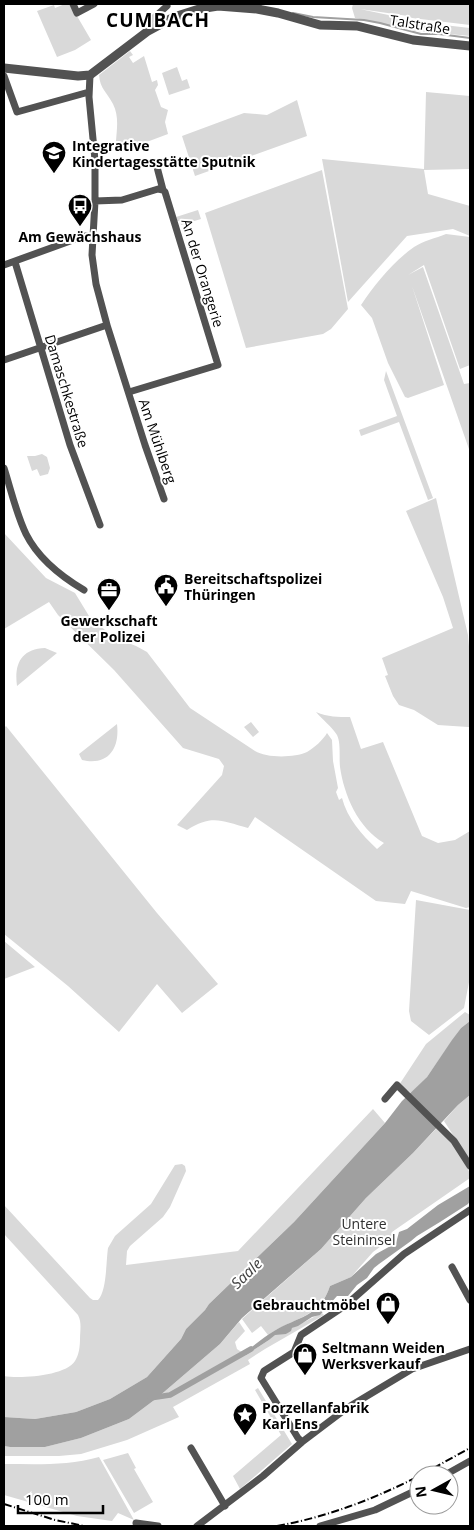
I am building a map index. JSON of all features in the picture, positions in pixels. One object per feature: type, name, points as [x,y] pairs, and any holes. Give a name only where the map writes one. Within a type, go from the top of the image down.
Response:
[{"type":"street","points":[[73,4],[77,13],[94,4]]},
{"type":"street","points":[[148,31],[148,23],[167,5],[174,17]]},
{"type":"street","name":"Talstraße","points":[[90,75],[148,31],[174,17],[199,9],[218,6],[271,12],[320,25],[357,26],[413,40],[470,46]]},
{"type":"street","points":[[4,68],[78,76],[90,75],[88,92],[94,160],[95,201],[92,255],[96,284],[107,325],[4,360]]},
{"type":"street","points":[[4,76],[17,112],[88,92]]},
{"type":"street","name":"An der Orangerie","points":[[159,165],[157,167],[163,190],[218,365]]},
{"type":"street","points":[[95,201],[122,200],[158,189],[163,190]]},
{"type":"street","points":[[4,265],[84,236],[92,236]]},
{"type":"street","name":"Damaschkestraße","points":[[15,262],[70,446],[100,524]]},
{"type":"street","name":"Am Mühlberg","points":[[107,325],[164,499]]},
{"type":"street","name":"Am Mühlberg","points":[[129,392],[218,365]]},
{"type":"street","points":[[4,468],[23,527],[30,541],[60,573],[84,590]]},
{"type":"street","points":[[384,1099],[399,1087],[454,1140],[470,1166]]},
{"type":"street","points":[[302,1442],[261,1378],[264,1371],[294,1352],[301,1335],[346,1305],[404,1254],[470,1210]]},
{"type":"street","points":[[452,1267],[470,1300]]},
{"type":"street","points":[[197,1526],[264,1476],[302,1442],[347,1408],[412,1369],[470,1349]]},
{"type":"street","points":[[191,1448],[225,1506]]},
{"type":"street","points":[[320,1526],[333,1525],[375,1510],[409,1494]]},
{"type":"street","points":[[136,1523],[158,1526]]},
{"type":"green space","points":[[70,4],[91,40],[75,50],[57,57],[37,11],[54,5],[55,8]]},
{"type":"green space","points":[[353,4],[470,4],[470,25],[360,9],[426,23],[470,28],[470,36],[417,31],[355,18],[352,8]]},
{"type":"green space","points":[[130,51],[133,55],[129,57],[133,63],[144,56],[152,82],[157,80],[158,85],[155,90],[161,107],[168,110],[165,122],[168,134],[128,149],[125,143],[116,141],[116,113],[113,104],[102,87],[99,75]]},
{"type":"green space","points":[[177,67],[182,81],[187,79],[190,88],[169,95],[162,73]]},
{"type":"green space","points":[[426,92],[470,96],[470,169],[424,170],[428,194],[470,206],[470,236],[453,229],[407,236],[348,302],[322,159],[424,169]]},
{"type":"green space","points":[[297,100],[307,136],[195,176],[182,136],[244,113],[267,115]]},
{"type":"green space","points":[[322,170],[348,309],[331,329],[323,334],[246,348],[205,213]]},
{"type":"green space","points":[[198,210],[201,219],[181,225],[180,221],[177,221],[176,217]]},
{"type":"green space","points":[[446,234],[470,237],[470,365],[460,369],[424,265],[408,275],[423,267],[464,384],[470,383],[470,452],[412,286],[444,385],[408,398],[405,397],[388,363],[372,318],[361,305],[372,289],[406,253],[421,243]]},
{"type":"green space","points":[[386,371],[433,498],[428,500],[399,422],[361,436],[359,430],[397,416],[384,380]]},
{"type":"green space","points":[[42,454],[47,457],[50,468],[48,474],[40,476],[37,469],[32,471],[27,456]]},
{"type":"green space","points":[[436,498],[468,635],[470,727],[438,725],[414,710],[399,705],[385,676],[388,675],[382,658],[453,628],[443,597],[406,511]]},
{"type":"green space","points":[[4,533],[46,578],[75,593],[89,616],[113,637],[147,652],[190,708],[255,751],[273,756],[301,754],[315,746],[327,733],[332,740],[333,761],[338,788],[336,792],[339,800],[342,798],[347,812],[356,826],[377,849],[384,843],[375,837],[360,820],[345,789],[340,767],[337,735],[316,712],[329,716],[350,717],[361,749],[383,742],[422,836],[438,843],[455,840],[470,831],[470,907],[466,908],[411,891],[405,904],[376,901],[255,817],[248,828],[217,820],[203,822],[187,830],[177,825],[222,775],[224,766],[219,759],[183,748],[114,670],[58,615],[49,602],[4,629]]},
{"type":"green space","points":[[45,648],[57,653],[17,686],[17,671],[21,659],[30,651]]},
{"type":"green space","points":[[251,722],[259,732],[253,737],[244,727]]},
{"type":"green space","points":[[117,724],[116,741],[110,754],[99,760],[82,760],[79,754]]},
{"type":"green space","points":[[6,726],[157,913],[218,984],[182,1013],[157,984],[119,1032],[68,986],[4,934],[4,728]]},
{"type":"green space","points":[[416,900],[470,910],[470,977],[464,1008],[429,1035],[411,1021],[409,1011]]},
{"type":"green space","points":[[4,941],[35,967],[4,979]]},
{"type":"green space","points":[[465,1012],[470,1015],[470,1021],[461,1028],[427,1077],[411,1093],[399,1085],[426,1044]]},
{"type":"green space","points":[[470,1095],[470,1161],[444,1121]]},
{"type":"green space","points":[[373,1109],[385,1123],[294,1222],[209,1304],[147,1377],[110,1399],[76,1412],[35,1419],[4,1417],[4,1376],[42,1375],[70,1366],[75,1361],[80,1345],[80,1321],[78,1315],[4,1234],[4,1205],[90,1298],[98,1300],[105,1283],[108,1248],[115,1236],[151,1204],[175,1165],[182,1164],[185,1166],[186,1171],[170,1207],[163,1217],[130,1246],[127,1251],[126,1265],[238,1251]]},
{"type":"green space","name":"Untere Steininsel","points":[[437,1128],[453,1144],[463,1158],[470,1178],[392,1232],[395,1236],[373,1252],[351,1277],[330,1286],[325,1297],[312,1311],[268,1335],[261,1326],[252,1333],[242,1319],[321,1249],[366,1198]]},
{"type":"green space","points":[[322,1313],[324,1315],[248,1360],[250,1364],[173,1407],[179,1417],[127,1440],[81,1454],[4,1456],[4,1446],[45,1447],[81,1438],[129,1419],[157,1398],[220,1344],[239,1322],[245,1331],[235,1342],[237,1349],[246,1355],[275,1334],[286,1334],[292,1328]]},
{"type":"green space","points":[[258,1388],[292,1444],[240,1489],[233,1476],[281,1435],[255,1390]]},
{"type":"green space","points":[[128,1453],[136,1468],[134,1469],[153,1502],[134,1513],[103,1460]]},
{"type":"green space","points":[[99,1457],[134,1520],[118,1513],[112,1521],[77,1516],[4,1495],[4,1464],[64,1463]]},
{"type":"water","name":"Saale","points":[[470,1021],[470,1095],[366,1198],[321,1249],[242,1318],[220,1344],[157,1398],[129,1419],[81,1438],[45,1447],[4,1446],[4,1417],[35,1419],[76,1412],[110,1399],[147,1377],[209,1304],[294,1222],[385,1123],[402,1101],[427,1077],[461,1028]]},
{"type":"water","points":[[470,1186],[470,1201],[468,1204],[417,1236],[379,1264],[348,1296],[337,1296],[320,1315],[312,1317],[292,1328],[286,1334],[275,1335],[245,1354],[245,1352],[270,1333],[314,1310],[326,1296],[330,1286],[351,1277],[376,1254],[396,1243],[399,1232],[407,1229],[438,1205]]},
{"type":"waterway","points":[[256,4],[261,6]]},
{"type":"waterway","points":[[293,13],[313,17],[364,20],[421,34],[470,38]]},
{"type":"waterway","points":[[150,1398],[170,1395],[251,1349]]},
{"type":"railway","points":[[439,1465],[470,1448]]},
{"type":"railway","points":[[277,1526],[314,1518],[350,1506],[409,1481]]},
{"type":"railway","points":[[4,1504],[55,1520],[84,1526]]},
{"type":"place","name":"Integrative Kindertagesstätte Sputnik","points":[[54,174]]},
{"type":"place","name":"Am Gewächshaus","points":[[80,227]]},
{"type":"place","name":"Bereitschaftspolizei Thüringen","points":[[166,607]]},
{"type":"place","name":"Gewerkschaft der Polizei","points":[[109,611]]},
{"type":"place","name":"Gebrauchtmöbel","points":[[388,1325]]},
{"type":"place","name":"Seltmann Weiden Werksverkauf","points":[[305,1376]]},
{"type":"place","name":"Porzellanfabrik Karl Ens","points":[[245,1436]]},
{"type":"district","name":"CUMBACH","points":[[158,20]]}]
